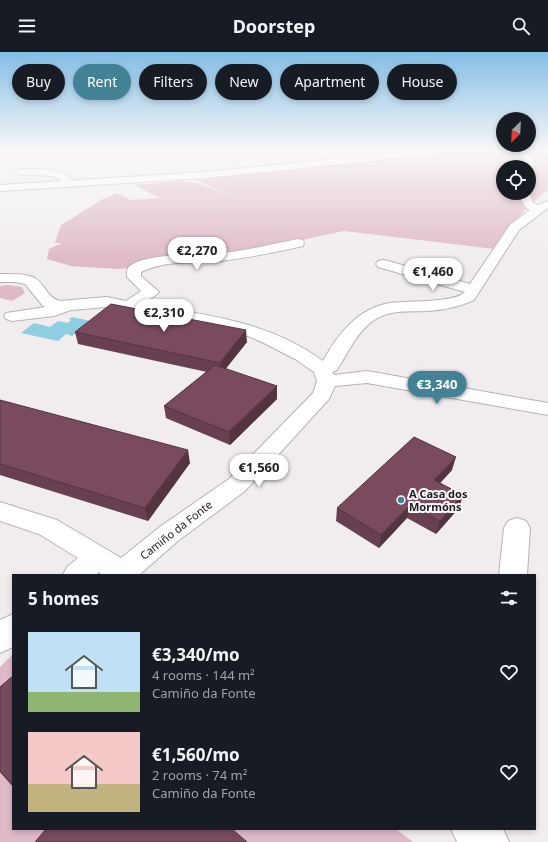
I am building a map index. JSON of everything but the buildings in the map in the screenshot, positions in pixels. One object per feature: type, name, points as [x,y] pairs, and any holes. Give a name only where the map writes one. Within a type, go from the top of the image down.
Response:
[{"type":"street","points":[[527,200],[529,204],[543,206]]},
{"type":"street","name":"Camiño da Fonte","points":[[122,574],[170,533],[236,485],[251,471],[322,396],[324,375],[329,366],[349,335],[366,319],[377,311],[390,308],[448,304],[461,301],[469,297],[514,228],[543,206]]},
{"type":"street","points":[[129,306],[151,292],[134,277],[134,270],[143,265],[188,258],[223,257],[298,243]]},
{"type":"street","points":[[383,264],[474,290]]},
{"type":"street","points":[[0,278],[15,278],[30,281],[36,286],[46,300],[60,306],[107,302],[236,326],[251,331],[299,354],[324,375],[367,377],[548,409]]},
{"type":"street","points":[[6,320],[46,300]]},
{"type":"street","points":[[6,320],[70,306]]},
{"type":"street","points":[[0,511],[48,527],[98,557],[122,574]]},
{"type":"street","points":[[513,574],[516,528]]},
{"type":"street","points":[[78,574],[98,557]]},
{"type":"street","points":[[0,639],[12,629]]},
{"type":"street","points":[[472,830],[489,842]]},
{"type":"shaded area","points":[[140,188],[210,188],[241,200],[214,188],[496,188],[496,200],[536,200],[525,210],[495,249],[344,231],[223,257],[118,269],[71,266],[47,259],[49,249],[62,243],[55,243],[61,225],[103,199],[117,193],[131,200],[159,198]]},
{"type":"shaded area","points":[[536,188],[548,189],[536,200]]},
{"type":"shaded area","points":[[8,285],[22,287],[25,293],[12,301],[0,298],[0,286]]},
{"type":"shaded area","points":[[12,655],[12,830],[397,830],[413,842],[0,842],[0,667]]},
{"type":"water","points":[[72,317],[91,321],[72,336],[66,334],[58,341],[21,333],[34,323],[50,327],[58,321],[68,323],[71,320],[69,319]]},
{"type":"place","name":"A Casa dos Mormóns","points":[[401,500]]}]
